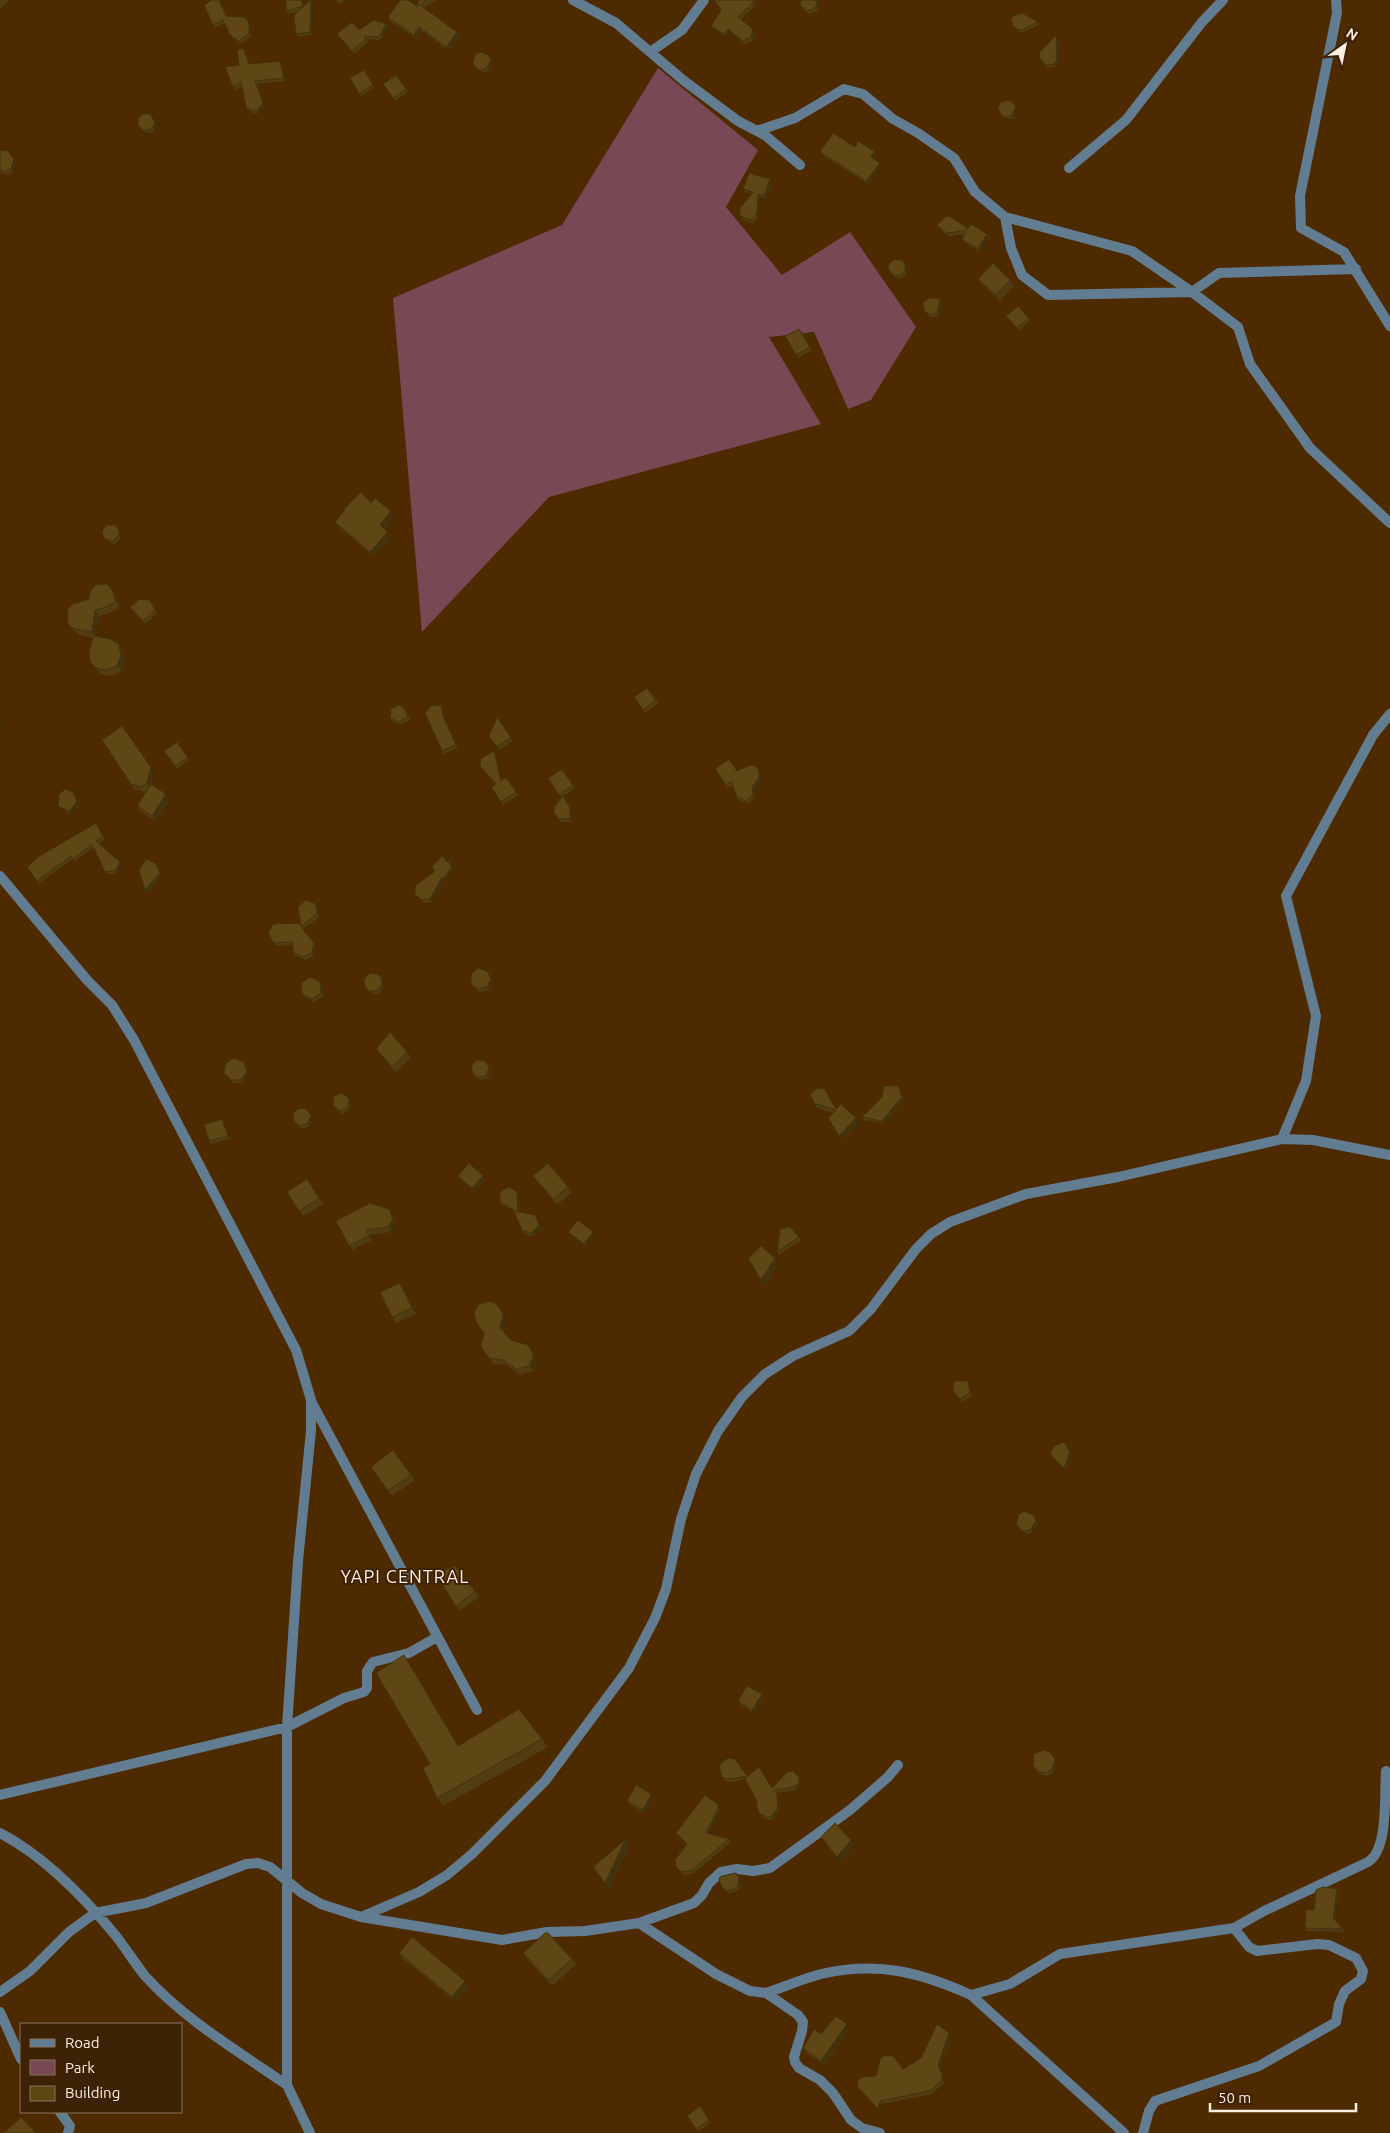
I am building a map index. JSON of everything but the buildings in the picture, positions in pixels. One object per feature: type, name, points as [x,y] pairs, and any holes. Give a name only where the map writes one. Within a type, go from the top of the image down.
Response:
[{"type":"street","points":[[573,0],[616,23],[683,80],[738,121],[766,136],[800,165]]},
{"type":"street","points":[[650,52],[682,30],[704,0]]},
{"type":"street","points":[[1069,168],[1126,120],[1202,22],[1223,0]]},
{"type":"street","points":[[1336,0],[1337,13],[1300,196],[1301,228],[1344,252],[1390,326]]},
{"type":"street","points":[[757,131],[795,118],[844,89],[864,94],[893,119],[918,133],[954,158],[975,192],[1005,217],[1132,251],[1192,292],[1238,327],[1250,364],[1310,448],[1390,523]]},
{"type":"street","points":[[1005,217],[1011,248],[1022,275],[1048,295],[1192,292],[1219,273],[1356,269]]},
{"type":"street","points":[[1282,1139],[1306,1081],[1316,1016],[1286,896],[1373,734],[1390,714]]},
{"type":"street","points":[[0,876],[87,980],[112,1005],[134,1040],[296,1350],[311,1400],[477,1710]]},
{"type":"street","points":[[361,1916],[419,1892],[447,1875],[466,1860],[545,1781],[629,1668],[655,1618],[666,1589],[681,1519],[696,1474],[718,1431],[742,1397],[765,1374],[793,1356],[849,1331],[871,1309],[916,1249],[931,1234],[950,1222],[1026,1194],[1118,1178],[1282,1139],[1313,1140],[1390,1155]]},
{"type":"street","points":[[310,2133],[287,2085],[286,1882],[287,1727],[298,1561],[311,1431],[311,1400]]},
{"type":"street","points":[[0,1795],[287,1727],[344,1698],[364,1692],[367,1688],[367,1671],[373,1662],[409,1653],[437,1637]]},
{"type":"street","points":[[0,1992],[30,1971],[69,1932],[95,1913],[146,1903],[246,1864],[258,1863],[270,1867],[286,1882],[321,1904],[361,1916],[502,1940],[547,1932],[585,1931],[639,1923],[694,1903],[702,1895],[709,1883],[721,1872],[737,1869],[753,1872],[770,1868],[850,1810],[888,1777],[898,1765]]},
{"type":"street","points":[[971,1995],[1010,1984],[1060,1954],[1234,1928],[1264,1911],[1373,1859],[1377,1854],[1383,1827],[1386,1771]]},
{"type":"street","points":[[0,1833],[23,1845],[48,1865],[95,1913],[146,1976],[191,2020],[287,2085]]},
{"type":"street","points":[[639,1923],[716,1974],[750,1992],[766,1993],[821,1974],[861,1969],[904,1971],[942,1982],[971,1995],[1124,2133]]},
{"type":"street","points":[[1143,2133],[1149,2111],[1155,2101],[1258,2066],[1336,2022],[1339,2004],[1345,1991],[1361,1979],[1363,1971],[1356,1958],[1329,1946],[1317,1944],[1257,1951],[1249,1947],[1234,1928]]},
{"type":"street","points":[[766,1993],[798,2015],[803,2022],[794,2057],[799,2068],[820,2080],[832,2093],[851,2120],[862,2128],[880,2133]]},
{"type":"street","points":[[0,2012],[20,2057]]},
{"type":"street","points":[[61,2113],[70,2126],[68,2133]]},
{"type":"green space","points":[[658,68],[758,150],[726,207],[782,275],[850,232],[916,327],[871,400],[848,409],[814,332],[769,337],[821,424],[549,497],[422,632],[393,298],[562,225]]},
{"type":"district","name":"YAPI CENTRAL","points":[[405,1576]]}]
